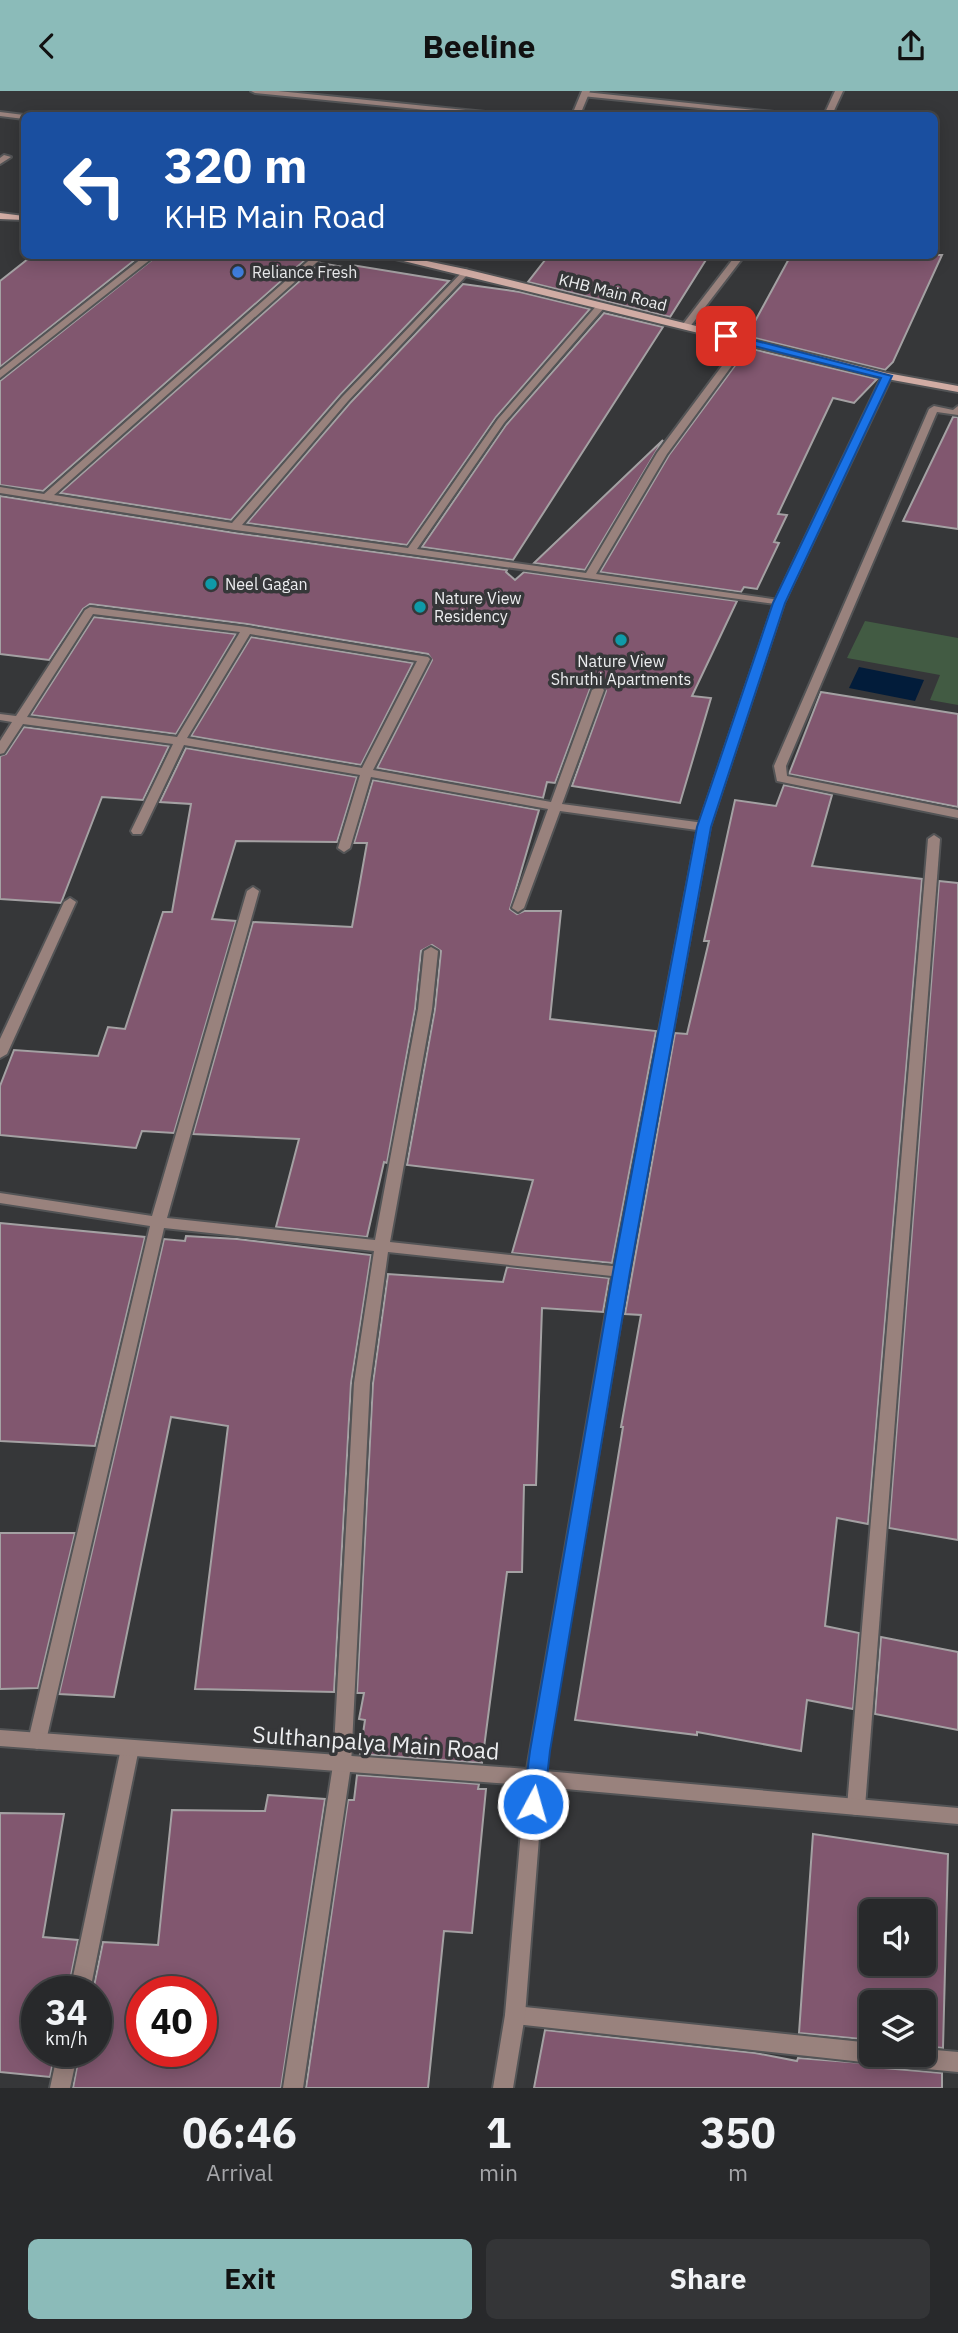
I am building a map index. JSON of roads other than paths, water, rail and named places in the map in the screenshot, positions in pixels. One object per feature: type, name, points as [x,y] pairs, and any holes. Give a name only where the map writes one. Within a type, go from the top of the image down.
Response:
[{"type":"main road","points":[[0,216],[21,218]]},
{"type":"main road","name":"KHB Main Road","points":[[402,259],[887,376],[958,389]]},
{"type":"street","points":[[255,91],[465,112]]},
{"type":"street","points":[[829,112],[839,91]]},
{"type":"street","points":[[577,112],[585,93],[757,112]]},
{"type":"street","points":[[0,114],[21,117]]},
{"type":"street","points":[[0,375],[147,259]]},
{"type":"street","points":[[45,498],[316,259]]},
{"type":"street","points":[[686,326],[737,259]]},
{"type":"street","points":[[235,527],[345,399],[465,272]]},
{"type":"street","points":[[411,551],[501,421],[601,306]]},
{"type":"street","points":[[590,576],[662,453],[746,341]]},
{"type":"street","points":[[503,2088],[515,2015],[536,1777],[621,1272],[704,827],[779,603],[887,376]]},
{"type":"street","points":[[957,412],[934,409],[780,766],[781,778],[958,814]]},
{"type":"street","points":[[0,489],[235,527],[779,603]]},
{"type":"street","points":[[0,750],[90,610],[247,630],[424,659],[367,771],[344,848]]},
{"type":"street","points":[[137,831],[180,741],[247,630]]},
{"type":"street","points":[[518,908],[598,690]]},
{"type":"street","points":[[0,717],[180,741],[367,771],[556,807],[704,827]]},
{"type":"street","points":[[856,1807],[934,839]]},
{"type":"street","points":[[37,1741],[158,1222],[253,891]]},
{"type":"street","points":[[0,1054],[70,902]]},
{"type":"street","points":[[293,2088],[342,1765],[362,1383],[382,1245],[425,1009],[430,950]]},
{"type":"street","points":[[0,1198],[158,1222],[621,1272]]},
{"type":"street","name":"Sulthanpalya Main Road","points":[[0,1738],[342,1765],[536,1777],[958,1816]]},
{"type":"street","points":[[83,1976],[130,1748]]},
{"type":"street","points":[[515,2015],[859,2052]]},
{"type":"street","points":[[936,2060],[958,2062]]},
{"type":"street","points":[[60,2088],[65,2067]]},
{"type":"water","points":[[859,667],[924,680],[915,701],[849,688]]},
{"type":"place","name":"Reliance Fresh","points":[[238,272]]},
{"type":"place","name":"Neel Gagan","points":[[211,584]]},
{"type":"place","name":"Nature View Residency","points":[[420,607]]},
{"type":"place","name":"Nature View Shruthi Apartments","points":[[621,640]]}]
